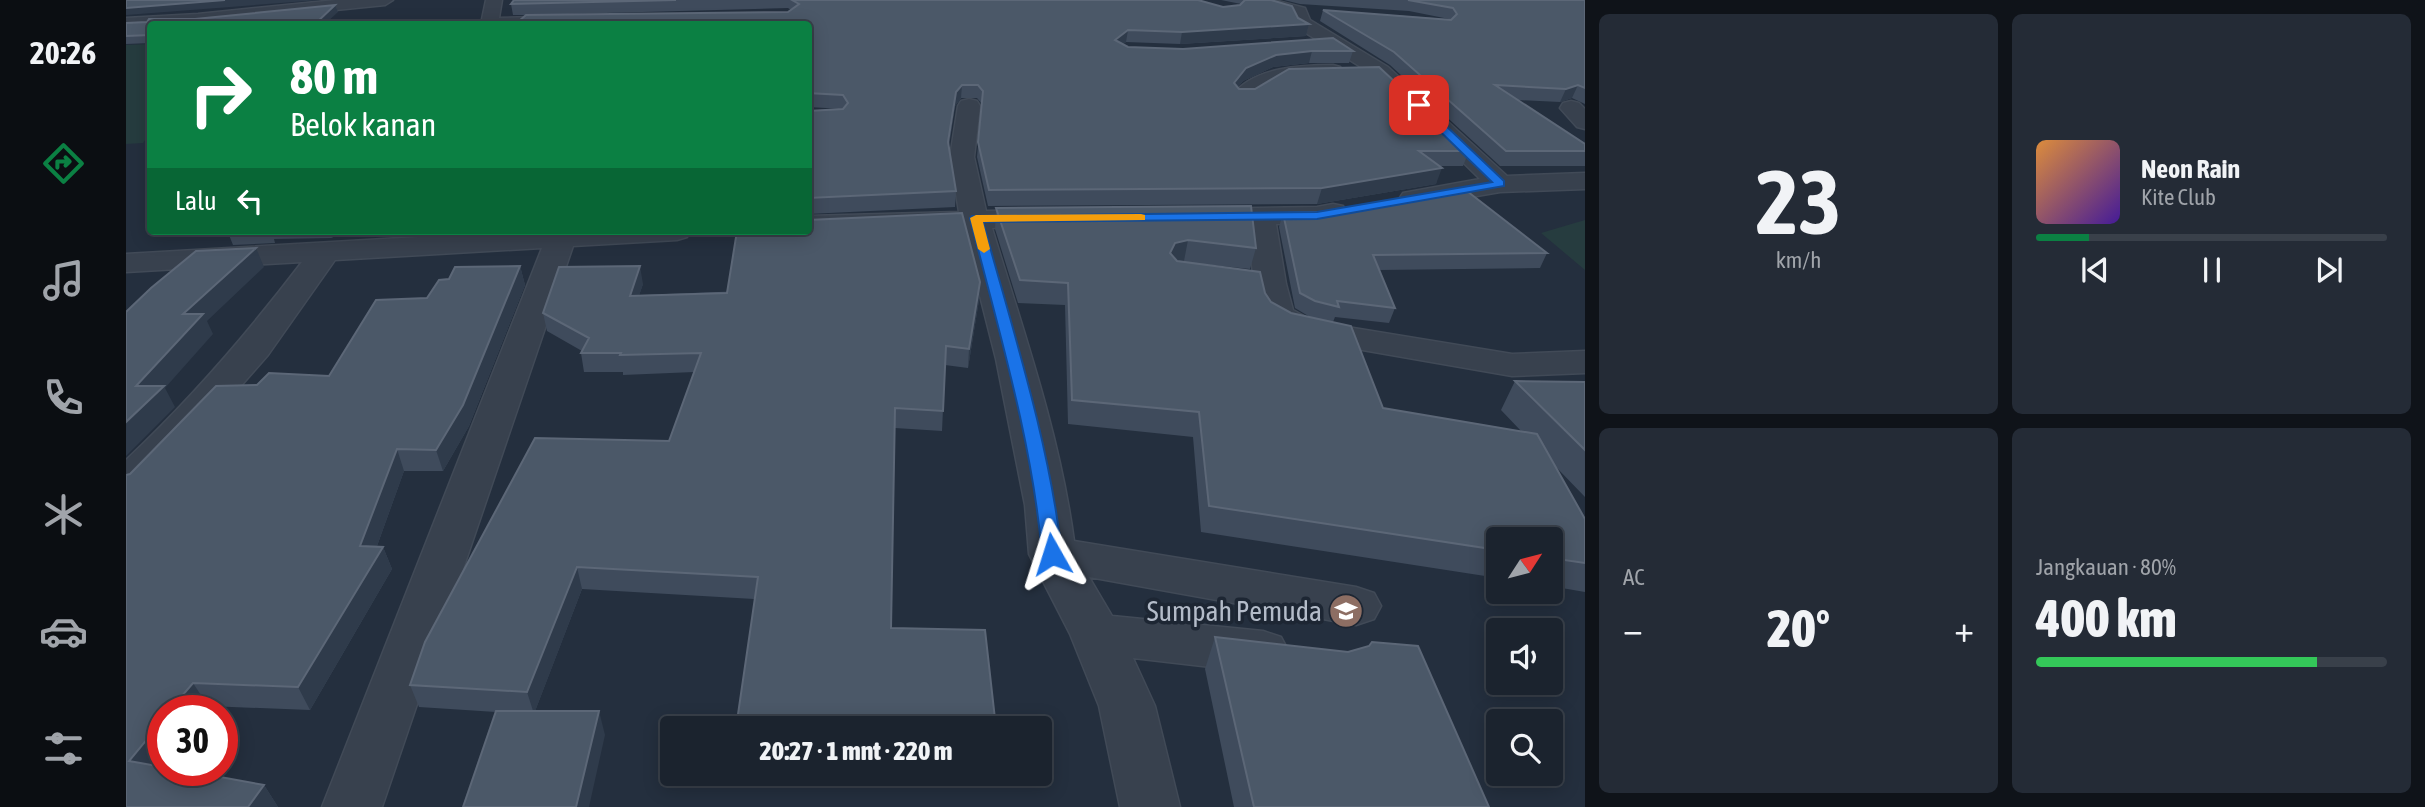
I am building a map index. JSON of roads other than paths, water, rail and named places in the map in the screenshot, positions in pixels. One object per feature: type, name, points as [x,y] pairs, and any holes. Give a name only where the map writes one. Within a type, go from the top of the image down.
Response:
[{"type":"street","points":[[162,21],[385,0]]},
{"type":"street","points":[[490,21],[495,0]]},
{"type":"street","points":[[1256,0],[1309,14],[1302,23],[1381,71],[1500,184]]},
{"type":"street","points":[[126,23],[147,22]]},
{"type":"street","points":[[1300,45],[1335,42]]},
{"type":"street","points":[[1244,95],[1281,74],[1381,71]]},
{"type":"street","points":[[969,106],[962,158],[969,199],[1018,377],[1047,505],[1052,554],[1096,634],[1127,706],[1150,807]]},
{"type":"street","points":[[1180,217],[1317,215],[1500,184],[1585,181]]},
{"type":"street","points":[[1261,216],[1258,282],[1278,314],[1297,326],[1328,334],[1512,365],[1585,362]]},
{"type":"street","points":[[812,225],[976,218],[1071,218]]},
{"type":"street","points":[[131,263],[162,235]]},
{"type":"street","points":[[131,263],[325,252],[440,239],[600,235]]},
{"type":"street","points":[[352,807],[561,237]]},
{"type":"street","points":[[126,484],[174,437],[255,347],[325,252]]},
{"type":"street","points":[[1052,554],[1356,606]]},
{"type":"street","points":[[1096,634],[1308,657]]},
{"type":"place","name":"Sumpah Pemuda","points":[[1346,611]]}]
